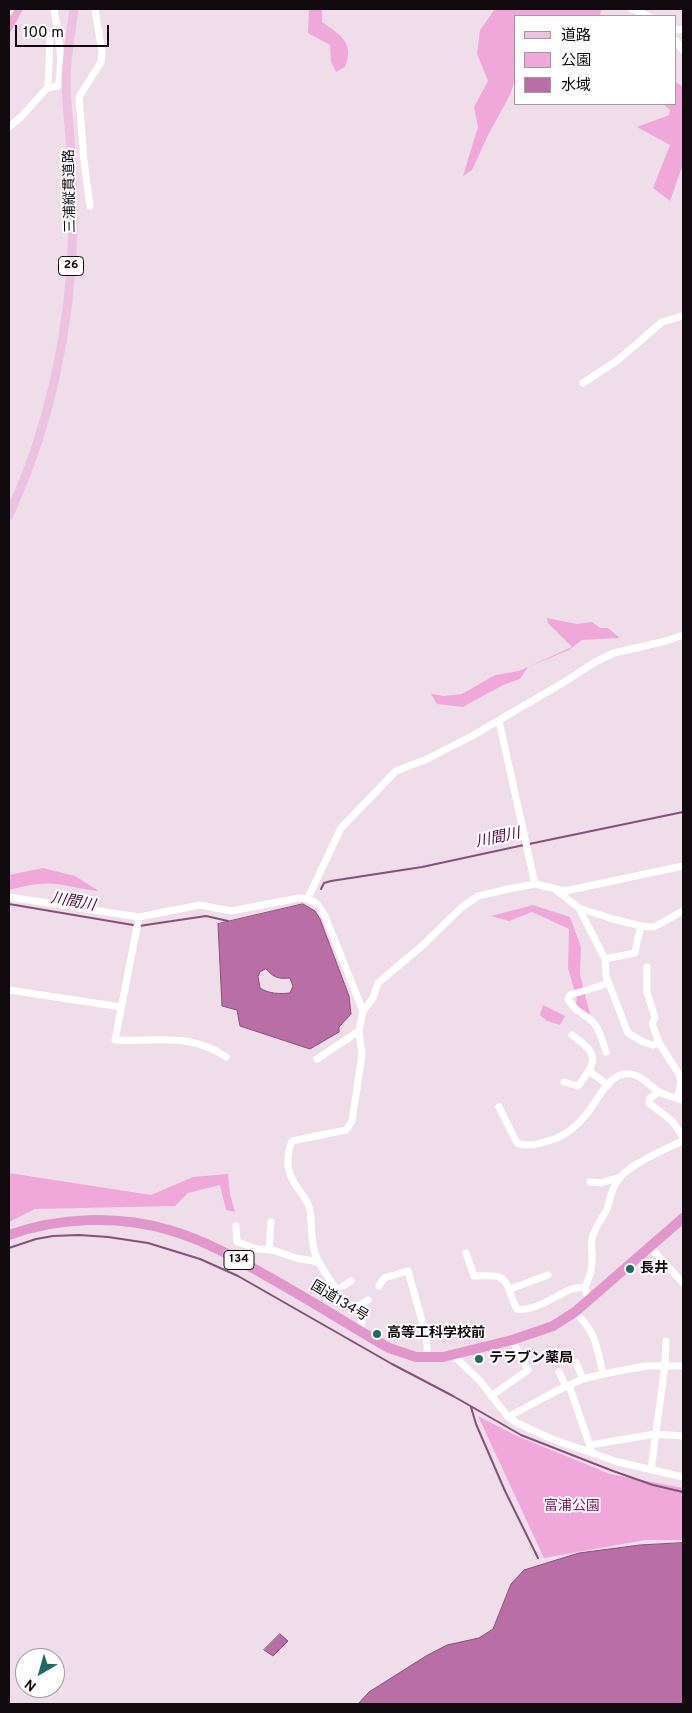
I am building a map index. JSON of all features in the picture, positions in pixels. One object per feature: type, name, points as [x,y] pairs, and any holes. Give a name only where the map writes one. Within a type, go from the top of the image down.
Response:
[{"type":"highway","name":"国道134号","points":[[9,1235],[41,1226],[88,1221],[129,1222],[168,1230],[216,1247],[389,1348],[402,1354],[428,1358],[453,1355],[512,1340],[554,1326],[590,1300],[683,1218]]},
{"type":"main road","name":"三浦縦貫道路","points":[[9,515],[27,471],[41,428],[59,356],[66,317],[72,230],[72,182],[66,77],[74,9]]},
{"type":"street","points":[[9,127],[48,88],[58,86],[60,77],[59,37],[54,9]]},
{"type":"street","points":[[90,206],[84,162],[79,97],[102,62],[95,9]]},
{"type":"street","points":[[632,9],[646,15]]},
{"type":"street","points":[[48,88],[50,36]]},
{"type":"street","points":[[583,383],[618,360],[662,322],[683,316]]},
{"type":"street","points":[[308,898],[341,828],[384,781],[396,771],[427,759],[499,721],[595,662],[614,653],[666,641],[683,635]]},
{"type":"street","points":[[499,721],[535,884]]},
{"type":"street","points":[[359,1330],[362,1316],[343,1299],[314,1252],[309,1208],[304,1196],[294,1183],[287,1164],[292,1141],[346,1130],[352,1121],[362,1055],[359,1031],[364,1011],[373,998],[378,982],[422,945],[462,907],[478,896],[508,888],[535,884],[565,891],[683,866]]},
{"type":"street","points":[[556,890],[578,908],[642,926],[654,927],[683,912]]},
{"type":"street","points":[[9,897],[138,917],[200,905],[231,911],[308,898],[318,904],[325,916],[364,1011]]},
{"type":"street","points":[[578,908],[605,959],[606,976],[628,1033],[643,1042],[653,1045],[659,1043]]},
{"type":"street","points":[[138,917],[114,1040],[140,1042],[159,1039],[187,1041],[213,1048],[226,1057]]},
{"type":"street","points":[[605,959],[635,953],[636,942],[642,926]]},
{"type":"street","points":[[499,1107],[518,1143],[524,1146],[562,1137],[585,1117],[608,1085],[624,1074],[643,1079],[659,1092],[680,1099],[681,1081],[679,1074],[659,1043],[652,1023],[656,1018],[647,992],[647,967]]},
{"type":"street","points":[[606,1052],[600,1034],[593,1022],[577,1011],[568,999],[570,995],[609,983]]},
{"type":"street","points":[[9,990],[121,1007]]},
{"type":"street","points":[[318,1059],[359,1031]]},
{"type":"street","points":[[564,1082],[578,1086],[594,1061],[593,1053],[572,1035]]},
{"type":"street","points":[[589,1071],[608,1085]]},
{"type":"street","points":[[466,1253],[474,1276],[499,1276],[504,1279],[510,1289],[514,1306],[517,1309],[522,1310],[571,1290],[584,1287],[590,1278],[593,1265],[591,1242],[594,1232],[607,1209],[615,1184],[623,1173],[683,1140],[672,1121],[649,1103],[650,1098],[659,1092]]},
{"type":"street","points":[[590,1182],[601,1183],[620,1177]]},
{"type":"street","points":[[269,1250],[271,1222]]},
{"type":"street","points":[[236,1226],[237,1242],[258,1249],[319,1262]]},
{"type":"street","points":[[650,1247],[683,1283]]},
{"type":"street","points":[[379,1286],[384,1278],[408,1271],[426,1335],[428,1358]]},
{"type":"street","points":[[510,1289],[548,1275]]},
{"type":"street","points":[[337,1290],[351,1281]]},
{"type":"street","points":[[584,1287],[590,1300]]},
{"type":"street","points":[[355,1308],[368,1300]]},
{"type":"street","points":[[575,1312],[584,1320],[594,1335],[603,1374]]},
{"type":"street","points":[[491,1396],[528,1370],[512,1340]]},
{"type":"street","points":[[650,1470],[665,1365],[666,1342]]},
{"type":"street","points":[[453,1355],[480,1381],[508,1417],[516,1423],[592,1454],[683,1477]]},
{"type":"street","points":[[576,1363],[583,1379]]},
{"type":"street","points":[[508,1417],[583,1379],[646,1366],[683,1366]]},
{"type":"street","points":[[559,1372],[568,1386],[592,1454]]},
{"type":"street","points":[[590,1445],[655,1434],[683,1436]]},
{"type":"green space","points":[[9,9],[23,9],[9,35]]},
{"type":"green space","points":[[309,9],[322,9],[322,22],[340,35],[347,45],[348,58],[345,67],[336,72],[331,62],[330,45],[308,33]]},
{"type":"green space","points":[[495,9],[601,9],[600,15],[514,15],[514,82],[510,95],[488,135],[472,170],[463,176],[478,127],[474,107],[488,81],[477,54],[480,30]]},
{"type":"green space","points":[[677,83],[683,87],[683,164],[670,201],[653,188],[670,145],[637,127],[669,115],[670,110],[664,105],[677,105]]},
{"type":"green space","points":[[547,618],[577,624],[592,622],[600,628],[608,628],[620,638],[582,640],[569,650],[528,667],[520,679],[503,685],[463,707],[437,704],[431,694],[444,696],[462,694],[495,675],[519,671],[572,647],[548,623]]},
{"type":"green space","points":[[43,868],[75,876],[99,891],[50,884],[32,885],[9,890],[9,875]]},
{"type":"green space","points":[[533,905],[570,917],[581,947],[580,975],[591,1018],[575,1005],[577,1000],[568,968],[569,929],[532,912],[509,921],[491,916]]},
{"type":"green space","points":[[543,1005],[565,1016],[560,1025],[547,1021],[540,1015]]},
{"type":"green space","points":[[9,1173],[151,1195],[193,1177],[228,1174],[230,1194],[235,1212],[226,1210],[220,1185],[188,1193],[175,1206],[35,1209],[9,1222]]},
{"type":"green space","name":"富浦公園","points":[[478,1416],[517,1436],[610,1474],[683,1488],[683,1540],[645,1540],[544,1558]]},
{"type":"water","points":[[303,904],[315,911],[320,919],[349,996],[351,1014],[339,1027],[339,1032],[310,1049],[240,1026],[237,1010],[222,1006],[218,924]],"holes":[[[266,969],[277,977],[290,978],[293,986],[290,993],[275,993],[260,988],[258,976],[260,972]]]},
{"type":"water","points":[[683,1543],[683,1704],[358,1704],[369,1692],[426,1656],[447,1645],[479,1638],[493,1629],[511,1584],[524,1570],[579,1553],[640,1545]]},
{"type":"water","points":[[280,1634],[288,1641],[273,1656],[264,1650]]},
{"type":"waterway","name":"川間川","points":[[529,844],[683,812]]},
{"type":"waterway","name":"川間川","points":[[321,889],[324,883],[331,881],[422,867],[524,845]]},
{"type":"waterway","name":"川間川","points":[[9,904],[133,925]]},
{"type":"waterway","name":"川間川","points":[[139,926],[206,916],[228,921]]},
{"type":"waterway","points":[[9,1248],[36,1239],[79,1235],[148,1243],[200,1259],[238,1276],[521,1435],[613,1471],[653,1485],[683,1492]]},
{"type":"waterway","points":[[471,1407],[476,1424],[505,1491],[538,1558]]},
{"type":"place","name":"長井","points":[[630,1269]]},
{"type":"place","name":"高等工科学校前","points":[[377,1334]]},
{"type":"place","name":"テラブン薬局","points":[[479,1359]]}]
